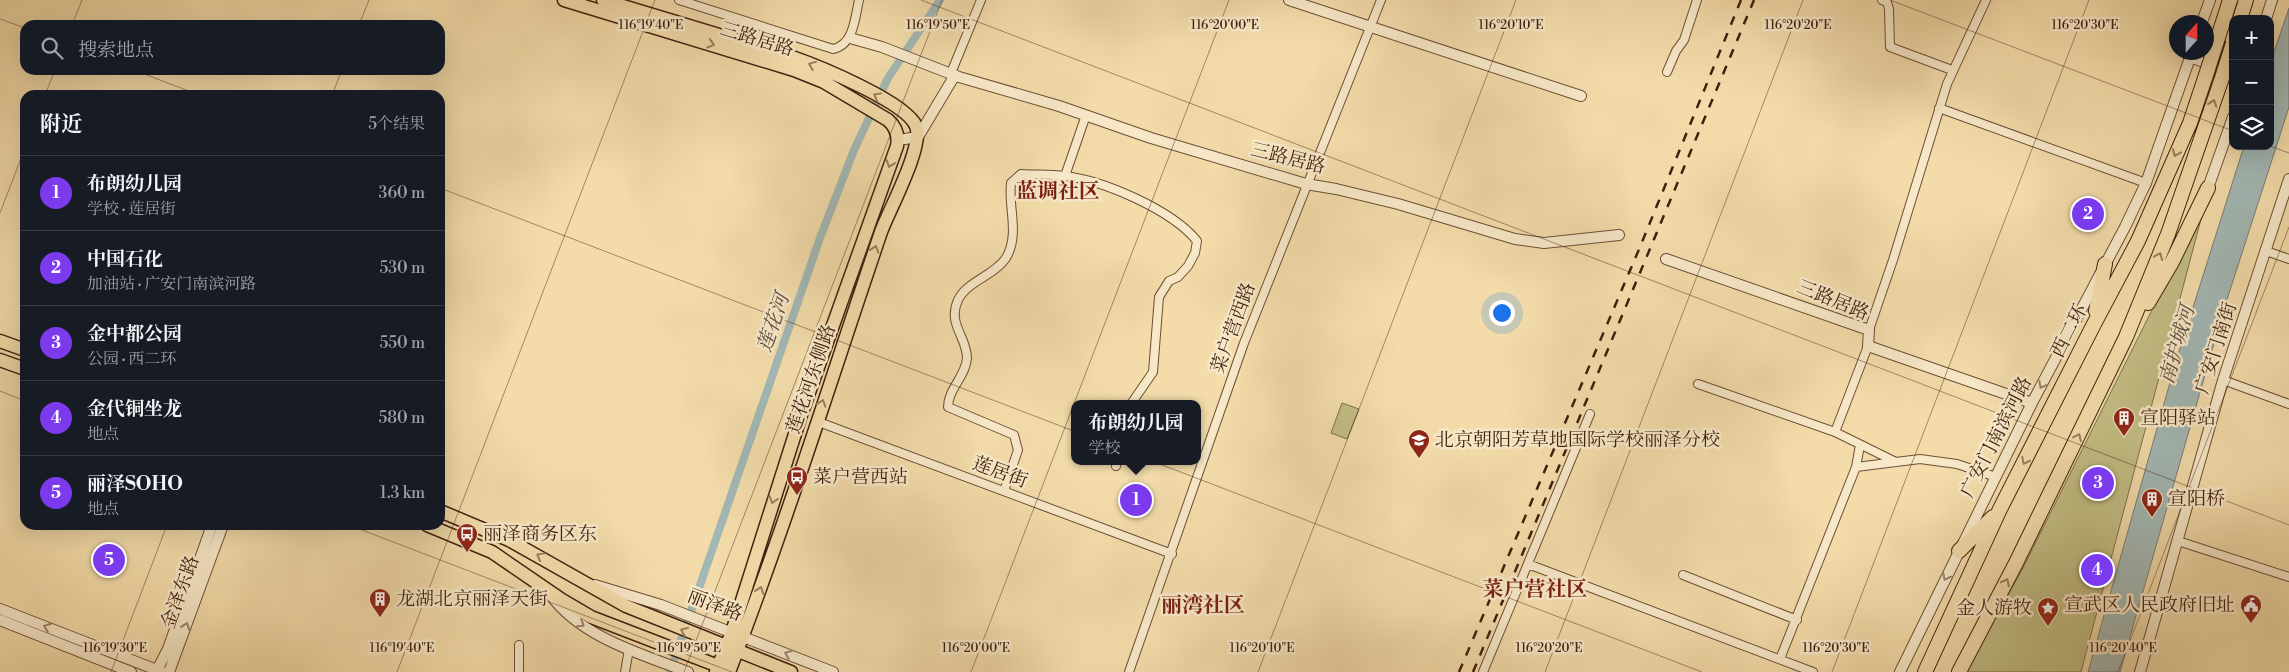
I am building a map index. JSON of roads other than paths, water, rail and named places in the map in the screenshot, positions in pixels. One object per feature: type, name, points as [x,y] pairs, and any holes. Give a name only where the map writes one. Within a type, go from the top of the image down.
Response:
[{"type":"highway","name":"西二环","points":[[1925,672],[2000,509],[2138,241],[2156,202],[2190,123],[2230,0]]},
{"type":"highway","points":[[2241,15],[2246,0]]},
{"type":"highway","points":[[1960,672],[2020,555],[2126,337],[2168,234],[2227,77],[2230,60]]},
{"type":"highway","points":[[2126,337],[2172,262],[2208,188]]},
{"type":"highway","points":[[2094,324],[2105,264]]},
{"type":"highway","points":[[1959,551],[2000,509]]},
{"type":"main road","name":"三路居路","points":[[564,0],[776,64],[824,82],[888,120],[893,125],[898,140]]},
{"type":"main road","name":"三路居路","points":[[603,0],[792,57],[857,84],[896,107],[912,120],[918,137]]},
{"type":"main road","name":"莲花河东侧路","points":[[722,669],[737,634],[816,421],[882,228],[915,150],[918,137]]},
{"type":"main road","name":"莲花河东侧路","points":[[737,634],[801,415],[898,140]]},
{"type":"main road","points":[[0,341],[20,348]]},
{"type":"main road","points":[[0,360],[20,368]]},
{"type":"main road","name":"丽泽路","points":[[445,513],[509,540],[626,606],[791,672]]},
{"type":"main road","points":[[439,530],[492,552],[547,590],[591,617],[722,669]]},
{"type":"street","points":[[679,0],[830,49],[837,48],[850,38],[858,0]]},
{"type":"street","points":[[898,140],[918,137],[953,74],[981,0]]},
{"type":"street","points":[[1289,0],[1581,96]]},
{"type":"street","name":"菜户营西路","points":[[1129,672],[1172,554],[1244,343],[1381,0]]},
{"type":"street","points":[[1667,72],[1676,51],[1684,40],[1697,0]]},
{"type":"street","points":[[1882,0],[1887,2],[1889,9],[1890,47],[1952,70]]},
{"type":"street","points":[[1889,9],[1892,0]]},
{"type":"street","points":[[1869,330],[1893,260],[1938,108],[1952,70],[1986,0]]},
{"type":"street","points":[[2205,15],[2210,0]]},
{"type":"street","points":[[2267,15],[2272,0]]},
{"type":"street","name":"三路居路","points":[[850,38],[882,47],[953,74],[1086,115],[1137,134],[1306,184],[1336,188],[1398,204],[1527,242],[1544,243],[1618,235]]},
{"type":"street","name":"广安门南滨河路","points":[[1900,672],[2032,403],[2125,227],[2146,183],[2189,60]]},
{"type":"street","points":[[2199,60],[2227,77]]},
{"type":"street","points":[[1938,108],[2146,183]]},
{"type":"street","points":[[1065,176],[1086,115]]},
{"type":"street","points":[[2208,188],[2229,128]]},
{"type":"street","points":[[1004,491],[1018,450],[1014,435],[948,407],[948,397],[967,360],[966,344],[957,332],[957,302],[962,292],[1006,258],[1013,235],[1014,219],[1010,198],[1011,183],[1021,174],[1065,176],[1108,188],[1135,199],[1173,219],[1189,232],[1196,242],[1195,253],[1188,266],[1178,277],[1169,281],[1159,297],[1153,372],[1134,400]]},
{"type":"street","name":"广安门南街","points":[[2140,672],[2180,542],[2226,381],[2268,252],[2289,179]]},
{"type":"street","name":"广安门南街","points":[[2268,252],[2289,196]]},
{"type":"street","points":[[2268,252],[2289,259]]},
{"type":"street","name":"三路居路","points":[[1666,259],[1869,330],[1868,346],[2032,403]]},
{"type":"street","points":[[1835,432],[1868,346]]},
{"type":"street","points":[[2226,381],[2289,404]]},
{"type":"street","points":[[1698,384],[1835,432],[1896,462]]},
{"type":"street","points":[[1483,672],[1590,414]]},
{"type":"street","name":"莲居街","points":[[816,421],[1172,554]]},
{"type":"street","points":[[1780,659],[1797,620],[1856,466],[1860,444]]},
{"type":"street","points":[[1856,466],[1920,459],[1957,464],[1996,477]]},
{"type":"street","name":"金泽东路","points":[[159,671],[210,530]]},
{"type":"street","name":"金泽东路","points":[[170,672],[222,530]]},
{"type":"street","points":[[2180,542],[2289,577]]},
{"type":"street","name":"广安门南街","points":[[2147,672],[2180,542]]},
{"type":"street","points":[[1528,564],[1814,672]]},
{"type":"street","points":[[1683,575],[1797,620]]},
{"type":"street","name":"丽泽路","points":[[582,581],[662,604],[833,672]]},
{"type":"street","points":[[547,590],[559,607],[574,619],[630,649],[688,672]]},
{"type":"street","points":[[0,609],[159,671]]},
{"type":"street","points":[[0,620],[131,672]]},
{"type":"street","points":[[519,645],[519,672]]},
{"type":"street","points":[[625,672],[630,649]]},
{"type":"water","points":[[2289,8],[2289,107],[2223,312],[2120,672],[2088,672],[2177,358],[2243,150],[2274,150],[2274,52]]},
{"type":"waterway","name":"莲花河","points":[[670,672],[820,238],[854,150],[888,78],[940,0]]},
{"type":"railway","points":[[1459,672],[1640,247],[1741,0]]},
{"type":"railway","points":[[1473,672],[1754,0]]},
{"type":"place","name":"中国石化","points":[[2088,214]]},
{"type":"place","name":"宣阳驿站","points":[[2124,437]]},
{"type":"place","name":"北京朝阳芳草地国际学校丽泽分校","points":[[1419,459]]},
{"type":"place","name":"金中都公园","points":[[2098,483]]},
{"type":"place","name":"菜户营西站","points":[[797,496]]},
{"type":"place","name":"布朗幼儿园","points":[[1136,500]]},
{"type":"place","name":"宣阳桥","points":[[2152,518]]},
{"type":"place","name":"丽泽商务区东","points":[[467,553]]},
{"type":"place","name":"丽泽SOHO","points":[[109,560]]},
{"type":"place","name":"金代铜坐龙","points":[[2097,570]]},
{"type":"place","name":"龙湖北京丽泽天街","points":[[380,618]]},
{"type":"place","name":"宣武区人民政府旧址","points":[[2251,624]]},
{"type":"place","name":"金人游牧","points":[[2048,627]]},
{"type":"district","name":"蓝调社区","points":[[1058,192]]},
{"type":"district","name":"菜户营社区","points":[[1535,590]]},
{"type":"district","name":"丽湾社区","points":[[1203,606]]},
{"type":"water label","name":"南护城河","points":[[2178,345]]}]
